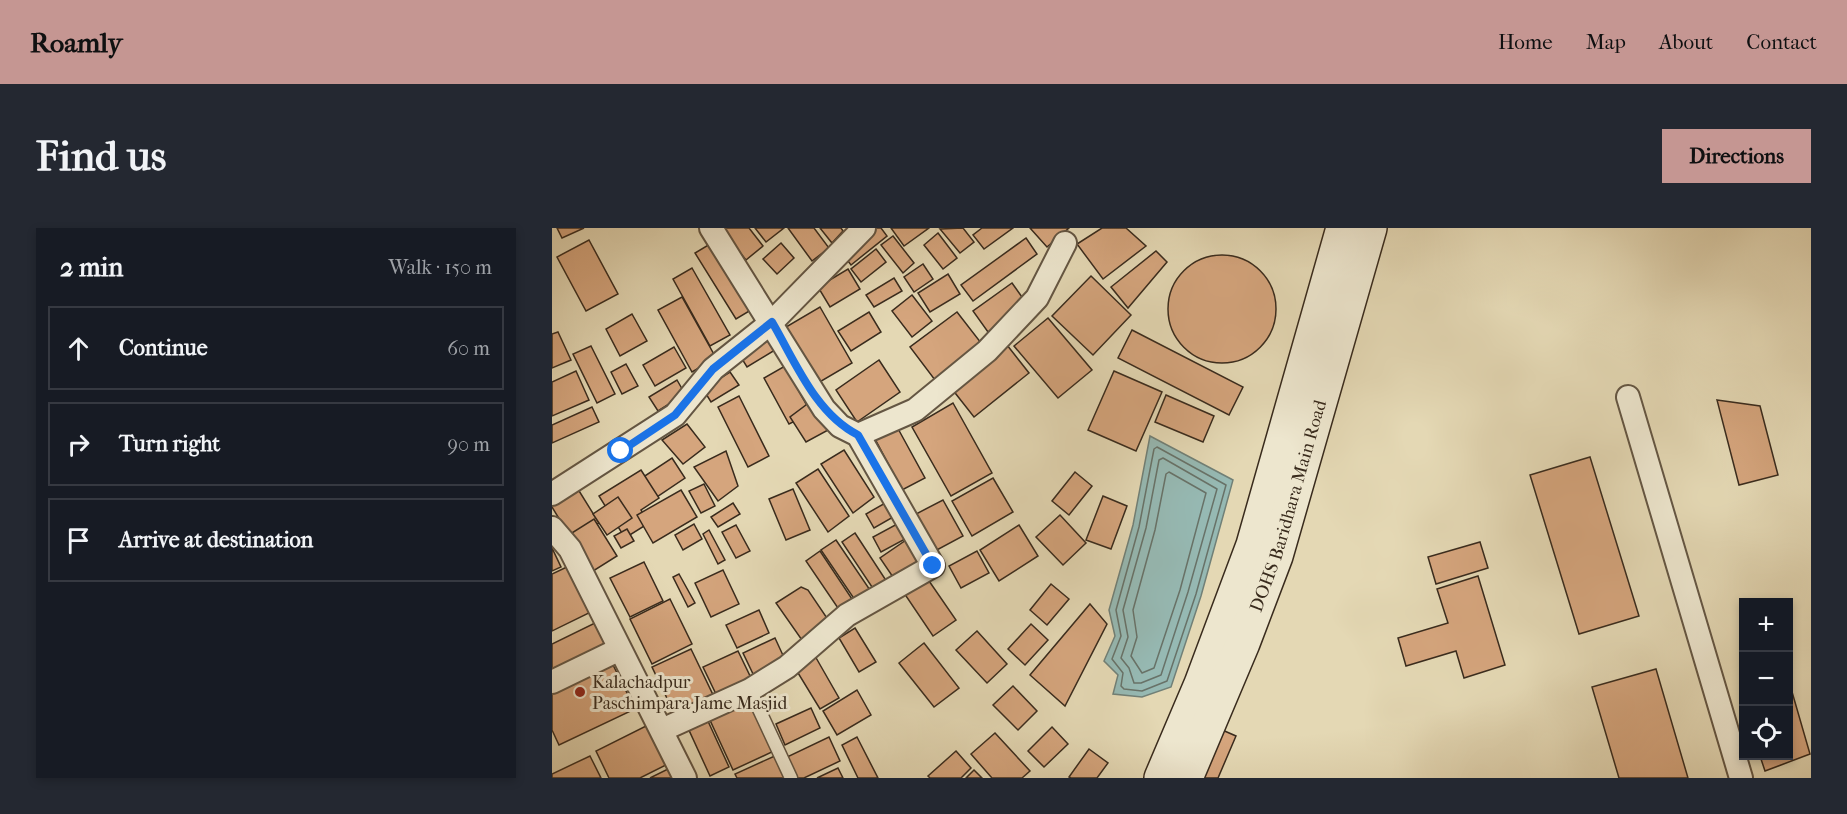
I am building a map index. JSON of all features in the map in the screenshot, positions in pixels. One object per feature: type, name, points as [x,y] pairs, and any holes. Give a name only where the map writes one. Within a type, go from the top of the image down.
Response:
[{"type":"street","points":[[662,730],[750,690],[787,667],[847,615],[933,566],[858,435],[840,426],[824,409],[772,322],[711,228]]},
{"type":"street","points":[[552,494],[675,415],[713,369],[772,322],[864,228]]},
{"type":"street","name":"DOHS Baridhara Main Road","points":[[1161,778],[1201,684],[1253,545],[1343,228]]},
{"type":"street","name":"DOHS Baridhara Main Road","points":[[1186,778],[1244,643],[1276,556],[1370,228]]},
{"type":"street","points":[[858,435],[915,410],[987,351],[1037,298],[1065,243]]},
{"type":"street","points":[[1628,397],[1741,778]]},
{"type":"street","points":[[552,528],[570,549],[618,650],[662,730],[685,778]]},
{"type":"street","points":[[552,682],[618,650]]},
{"type":"lane","points":[[750,690],[791,778]]},
{"type":"water","points":[[1150,436],[1233,480],[1201,596],[1171,687],[1142,697],[1113,694],[1118,675],[1104,661],[1115,636],[1109,610],[1133,525]]},
{"type":"building","points":[[557,228],[584,228],[562,238]]},
{"type":"building","points":[[720,228],[749,228],[763,246],[746,260]]},
{"type":"building","points":[[755,228],[784,228],[766,242]]},
{"type":"building","points":[[788,228],[814,228],[829,248],[812,261]]},
{"type":"building","points":[[820,228],[841,228],[843,231],[832,243]]},
{"type":"building","points":[[873,228],[881,228],[887,236],[851,265],[842,253]]},
{"type":"building","points":[[891,228],[929,228],[904,246]]},
{"type":"building","points":[[963,228],[974,242],[960,253],[940,229]]},
{"type":"building","points":[[982,228],[1013,228],[984,249],[973,235]]},
{"type":"building","points":[[1030,228],[1069,228],[1047,247]]},
{"type":"building","points":[[1102,228],[1126,228],[1146,246],[1103,279],[1077,244]]},
{"type":"building","points":[[938,233],[957,258],[943,269],[924,245]]},
{"type":"building","points":[[893,236],[914,263],[903,273],[881,245]]},
{"type":"building","points":[[1026,238],[1037,254],[973,301],[961,285]]},
{"type":"building","points":[[589,240],[618,294],[586,311],[557,257]]},
{"type":"building","points":[[715,241],[756,307],[736,319],[695,253]]},
{"type":"building","points":[[781,243],[794,258],[777,274],[763,259]]},
{"type":"building","points":[[876,249],[886,262],[861,282],[851,269]]},
{"type":"building","points":[[1156,251],[1167,262],[1128,308],[1111,287]]},
{"type":"building","points":[[1222,255],[1243,259],[1260,271],[1272,288],[1276,309],[1272,330],[1260,347],[1243,359],[1222,363],[1201,359],[1184,347],[1172,330],[1168,309],[1172,288],[1184,271],[1201,259]]},
{"type":"building","points":[[923,264],[933,279],[914,292],[904,277]]},
{"type":"building","points":[[692,268],[730,335],[710,346],[673,279]]},
{"type":"building","points":[[848,269],[860,289],[830,307],[818,287]]},
{"type":"building","points":[[948,274],[960,294],[930,312],[918,293]]},
{"type":"building","points":[[1091,276],[1131,315],[1093,355],[1052,316]]},
{"type":"building","points":[[894,278],[902,291],[874,307],[866,295]]},
{"type":"building","points":[[1012,283],[1027,304],[988,332],[973,311]]},
{"type":"building","points":[[912,295],[932,321],[912,337],[892,311]]},
{"type":"building","points":[[682,297],[716,358],[692,372],[658,310]]},
{"type":"building","points":[[820,307],[852,363],[818,383],[786,327]]},
{"type":"building","points":[[869,312],[881,332],[851,351],[838,331]]},
{"type":"building","points":[[957,312],[985,348],[938,384],[910,347]]},
{"type":"building","points":[[632,314],[647,341],[620,356],[606,329]]},
{"type":"building","points":[[1048,318],[1092,370],[1058,398],[1014,346]]},
{"type":"building","points":[[1132,330],[1243,387],[1229,415],[1118,358]]},
{"type":"building","points":[[558,332],[571,360],[552,368],[552,334]]},
{"type":"building","points":[[766,337],[775,350],[747,367],[739,354]]},
{"type":"building","points":[[1007,345],[1029,373],[974,417],[952,389]]},
{"type":"building","points":[[591,346],[615,394],[597,403],[573,354]]},
{"type":"building","points":[[674,347],[686,368],[655,386],[643,365]]},
{"type":"building","points":[[879,360],[900,392],[857,422],[836,390]]},
{"type":"building","points":[[626,364],[638,386],[622,394],[611,372]]},
{"type":"building","points":[[785,366],[811,413],[789,424],[764,378]]},
{"type":"building","points":[[576,371],[589,400],[552,416],[552,382]]},
{"type":"building","points":[[1114,371],[1162,392],[1136,451],[1088,430]]},
{"type":"building","points":[[730,372],[739,385],[711,402],[703,389]]},
{"type":"building","points":[[677,380],[685,394],[658,411],[649,397]]},
{"type":"building","points":[[1166,395],[1214,416],[1203,442],[1155,422]]},
{"type":"building","points":[[739,396],[769,456],[748,467],[718,407]]},
{"type":"building","points":[[1717,400],[1760,406],[1778,475],[1739,485]]},
{"type":"building","points":[[810,402],[830,429],[806,442],[790,417]]},
{"type":"building","points":[[953,403],[992,473],[951,496],[912,427]]},
{"type":"building","points":[[592,407],[599,422],[552,443],[552,425]]},
{"type":"building","points":[[687,424],[705,447],[683,464],[662,440]]},
{"type":"building","points":[[896,425],[925,478],[902,490],[874,437]]},
{"type":"building","points":[[844,450],[874,497],[853,513],[821,464]]},
{"type":"building","points":[[726,451],[738,486],[718,501],[694,467]]},
{"type":"building","points":[[1590,457],[1639,616],[1579,634],[1530,475]]},
{"type":"building","points":[[672,458],[685,478],[636,511],[622,491]]},
{"type":"building","points":[[818,469],[849,516],[828,532],[796,483]]},
{"type":"building","points":[[641,470],[659,498],[641,510],[649,523],[625,538],[599,496]]},
{"type":"building","points":[[1075,472],[1092,486],[1069,515],[1052,501]]},
{"type":"building","points":[[993,478],[1013,512],[972,536],[952,501]]},
{"type":"building","points":[[704,484],[715,506],[701,513],[689,491]]},
{"type":"building","points":[[576,486],[599,523],[572,540],[552,507],[552,501]]},
{"type":"building","points":[[793,489],[810,530],[786,540],[769,499]]},
{"type":"building","points":[[681,490],[697,517],[653,543],[637,515]]},
{"type":"building","points":[[1103,496],[1127,506],[1111,549],[1086,540]]},
{"type":"building","points":[[618,497],[632,518],[607,535],[593,514]]},
{"type":"building","points":[[943,500],[963,536],[935,551],[916,514]]},
{"type":"building","points":[[887,502],[895,516],[874,528],[866,514]]},
{"type":"building","points":[[733,503],[740,514],[718,527],[711,517]]},
{"type":"building","points":[[1060,515],[1086,543],[1063,565],[1036,537]]},
{"type":"building","points":[[594,519],[617,556],[590,573],[567,536]]},
{"type":"building","points":[[899,523],[907,538],[881,552],[873,537]]},
{"type":"building","points":[[694,524],[702,539],[683,550],[675,535]]},
{"type":"building","points":[[736,525],[750,551],[736,558],[722,532]]},
{"type":"building","points":[[1019,525],[1038,556],[999,581],[980,550]]},
{"type":"building","points":[[627,529],[634,541],[621,548],[614,536]]},
{"type":"building","points":[[709,530],[725,560],[718,564],[703,534]]},
{"type":"building","points":[[855,533],[889,585],[876,593],[842,542]]},
{"type":"building","points":[[912,536],[930,562],[897,583],[880,558]]},
{"type":"building","points":[[836,540],[872,593],[857,603],[821,550]]},
{"type":"building","points":[[1480,542],[1488,568],[1436,584],[1428,557]]},
{"type":"building","points":[[552,548],[561,567],[552,571]]},
{"type":"building","points":[[820,551],[856,605],[842,614],[806,561]]},
{"type":"building","points":[[977,551],[989,573],[961,588],[949,566]]},
{"type":"building","points":[[644,562],[663,601],[630,617],[610,578]]},
{"type":"building","points":[[571,565],[593,611],[552,631],[552,574]]},
{"type":"building","points":[[723,570],[739,604],[711,617],[695,583]]},
{"type":"building","points":[[679,574],[695,603],[688,607],[673,577]]},
{"type":"building","points":[[1478,576],[1505,665],[1464,678],[1456,651],[1406,666],[1398,638],[1448,623],[1437,589]]},
{"type":"building","points":[[927,578],[956,620],[933,636],[904,593]]},
{"type":"building","points":[[1051,584],[1069,599],[1047,625],[1030,610]]},
{"type":"building","points":[[801,587],[808,590],[831,624],[804,643],[776,603]]},
{"type":"building","points":[[670,599],[692,644],[652,664],[630,619]]},
{"type":"building","points":[[1090,604],[1107,624],[1065,706],[1030,675]]},
{"type":"building","points":[[759,610],[769,633],[737,648],[726,625]]},
{"type":"building","points":[[597,622],[607,644],[552,671],[552,644]]},
{"type":"building","points":[[1031,624],[1048,640],[1025,665],[1008,649]]},
{"type":"building","points":[[855,628],[876,662],[859,672],[839,638]]},
{"type":"building","points":[[977,631],[1007,664],[987,683],[956,650]]},
{"type":"building","points":[[775,638],[787,664],[755,678],[743,653]]},
{"type":"building","points":[[924,643],[959,688],[934,707],[899,663]]},
{"type":"building","points":[[691,649],[715,699],[676,717],[652,667]]},
{"type":"building","points":[[738,651],[751,678],[716,694],[703,667]]},
{"type":"building","points":[[815,656],[839,698],[820,709],[795,668]]},
{"type":"building","points":[[612,663],[635,709],[559,745],[552,730],[552,692]]},
{"type":"building","points":[[1656,669],[1688,778],[1619,778],[1592,687]]},
{"type":"building","points":[[1013,686],[1037,711],[1018,730],[993,705]]},
{"type":"building","points":[[857,690],[871,715],[837,735],[823,711]]},
{"type":"building","points":[[1793,695],[1810,754],[1765,771],[1761,760],[1793,760]]},
{"type":"building","points":[[749,699],[774,751],[733,770],[709,718]]},
{"type":"building","points":[[811,708],[820,728],[785,745],[776,724]]},
{"type":"building","points":[[707,719],[729,767],[710,776],[688,728]]},
{"type":"building","points":[[650,724],[670,763],[640,778],[609,778],[596,751]]},
{"type":"building","points":[[1213,726],[1236,736],[1218,778],[1191,778]]},
{"type":"building","points":[[1052,727],[1068,744],[1044,767],[1028,751]]},
{"type":"building","points":[[995,733],[1030,771],[1022,778],[992,778],[971,754]]},
{"type":"building","points":[[829,737],[840,761],[804,778],[797,778],[787,757]]},
{"type":"building","points":[[857,737],[878,778],[858,778],[842,745]]},
{"type":"building","points":[[1089,749],[1108,763],[1097,778],[1069,777]]},
{"type":"building","points":[[956,751],[971,768],[961,778],[930,778],[928,776]]},
{"type":"building","points":[[777,755],[788,778],[737,778],[735,774]]},
{"type":"building","points":[[590,756],[601,778],[552,778],[552,774]]},
{"type":"building","points":[[672,767],[677,778],[650,778]]},
{"type":"building","points":[[838,768],[843,778],[817,778]]},
{"type":"building","points":[[974,770],[982,778],[966,778]]},
{"type":"place","name":"Kalachadpur Paschimpara Jame Masjid","points":[[580,692]]},
{"type":"route","points":[[621,451],[675,415],[713,369],[772,322],[824,409],[840,426],[858,435],[933,566]]}]
